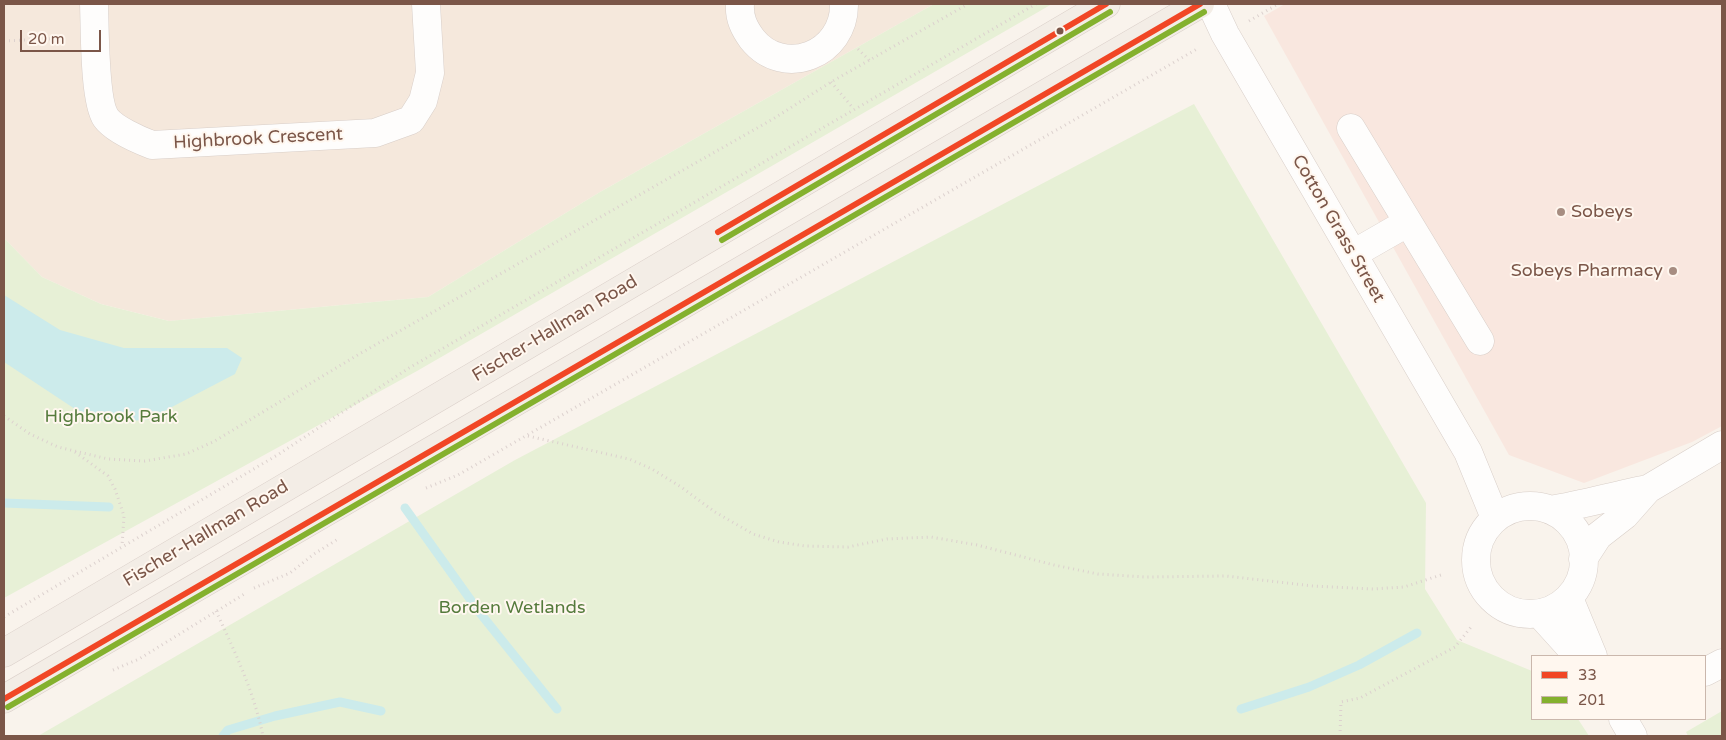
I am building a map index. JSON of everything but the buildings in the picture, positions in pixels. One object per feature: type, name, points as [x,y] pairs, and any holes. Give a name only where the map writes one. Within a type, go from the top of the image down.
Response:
[{"type":"main road","name":"Fischer-Hallman Road","points":[[4,653],[1106,4]]},
{"type":"main road","points":[[4,699],[1200,4]]},
{"type":"street","name":"Highbrook Crescent","points":[[94,4],[99,100],[106,118],[129,135],[152,145],[375,133],[411,120],[423,101],[430,73],[426,4]]},
{"type":"street","points":[[740,4],[739,11],[744,29],[760,49],[777,57],[796,59],[813,55],[824,49],[836,35],[841,24],[844,4]]},
{"type":"street","name":"Cotton Grass Street","points":[[1211,4],[1225,34],[1468,452],[1506,512]]},
{"type":"street","points":[[1351,128],[1480,341]]},
{"type":"street","points":[[1353,254],[1407,223]]},
{"type":"street","points":[[1583,559],[1598,536],[1625,515],[1648,489],[1722,445]]},
{"type":"street","points":[[1550,510],[1583,505],[1648,489]]},
{"type":"street","points":[[1540,506],[1550,510],[1561,515],[1578,533],[1584,550],[1584,569],[1577,587],[1569,598],[1554,608],[1540,614],[1516,613],[1494,601],[1481,584],[1476,567],[1476,550],[1483,531],[1506,512],[1540,506]]},
{"type":"street","points":[[1569,598],[1593,655]]},
{"type":"street","points":[[1540,614],[1577,655]]},
{"type":"street","points":[[1706,671],[1722,663]]},
{"type":"street","points":[[1624,720],[1633,736]]},
{"type":"path","points":[[4,416],[30,434],[58,447],[108,459],[145,461],[186,454],[213,442],[361,353],[773,120],[831,82],[968,4]]},
{"type":"path","points":[[4,618],[279,454],[409,368],[1036,4]]},
{"type":"path","points":[[1249,21],[1278,4]]},
{"type":"path","points":[[4,41],[68,38]]},
{"type":"path","points":[[419,491],[458,475],[1197,48]]},
{"type":"path","points":[[831,82],[854,109]]},
{"type":"path","points":[[526,436],[629,459],[652,469],[715,512],[753,534],[779,542],[805,546],[848,547],[887,539],[931,537],[976,545],[1098,574],[1145,578],[1226,576],[1323,587],[1373,589],[1404,587],[1441,575]]},
{"type":"path","points":[[73,450],[108,476],[124,516],[122,547]]},
{"type":"path","points":[[108,672],[139,659],[254,588],[290,573],[314,554],[338,539]]},
{"type":"path","points":[[216,611],[237,655],[258,715],[263,736]]},
{"type":"path","points":[[1340,736],[1341,702],[1360,698],[1455,647],[1471,627]]},
{"type":"shaded area","points":[[4,4],[934,4],[600,192],[428,297],[169,321],[101,304],[42,277],[4,238]]},
{"type":"shaded area","points":[[1285,4],[1722,4],[1722,426],[1692,442],[1584,483],[1509,455],[1264,16]]},
{"type":"green space","name":"Highbrook Park","points":[[934,4],[1052,4],[417,371],[4,598],[4,238],[42,277],[101,304],[169,321],[428,297],[600,192]]},
{"type":"green space","name":"Borden Wetlands","points":[[1194,104],[1426,503],[1425,589],[1457,640],[1531,671],[1531,720],[1579,720],[1589,736],[38,736],[515,460]]},
{"type":"green space","points":[[1722,711],[1722,736],[1688,736],[1686,732]]},
{"type":"water","points":[[4,295],[60,330],[124,348],[227,348],[242,358],[235,374],[147,420],[105,422],[75,409],[4,362]]},
{"type":"waterway","points":[[4,503],[109,507]]},
{"type":"waterway","points":[[405,508],[480,613],[557,709]]},
{"type":"waterway","points":[[1241,709],[1309,687],[1359,665],[1417,633]]},
{"type":"waterway","points":[[223,736],[228,730],[275,716],[340,702],[381,711]]},
{"type":"transit line","name":"33","points":[[718,232],[1106,4]]},
{"type":"transit line","name":"33","points":[[4,699],[1200,4]]},
{"type":"transit line","name":"201","points":[[722,240],[1110,12]]},
{"type":"transit line","name":"201","points":[[8,707],[1204,12]]},
{"type":"place","name":"Sobeys","points":[[1561,212]]},
{"type":"place","name":"Sobeys Pharmacy","points":[[1673,271]]}]
